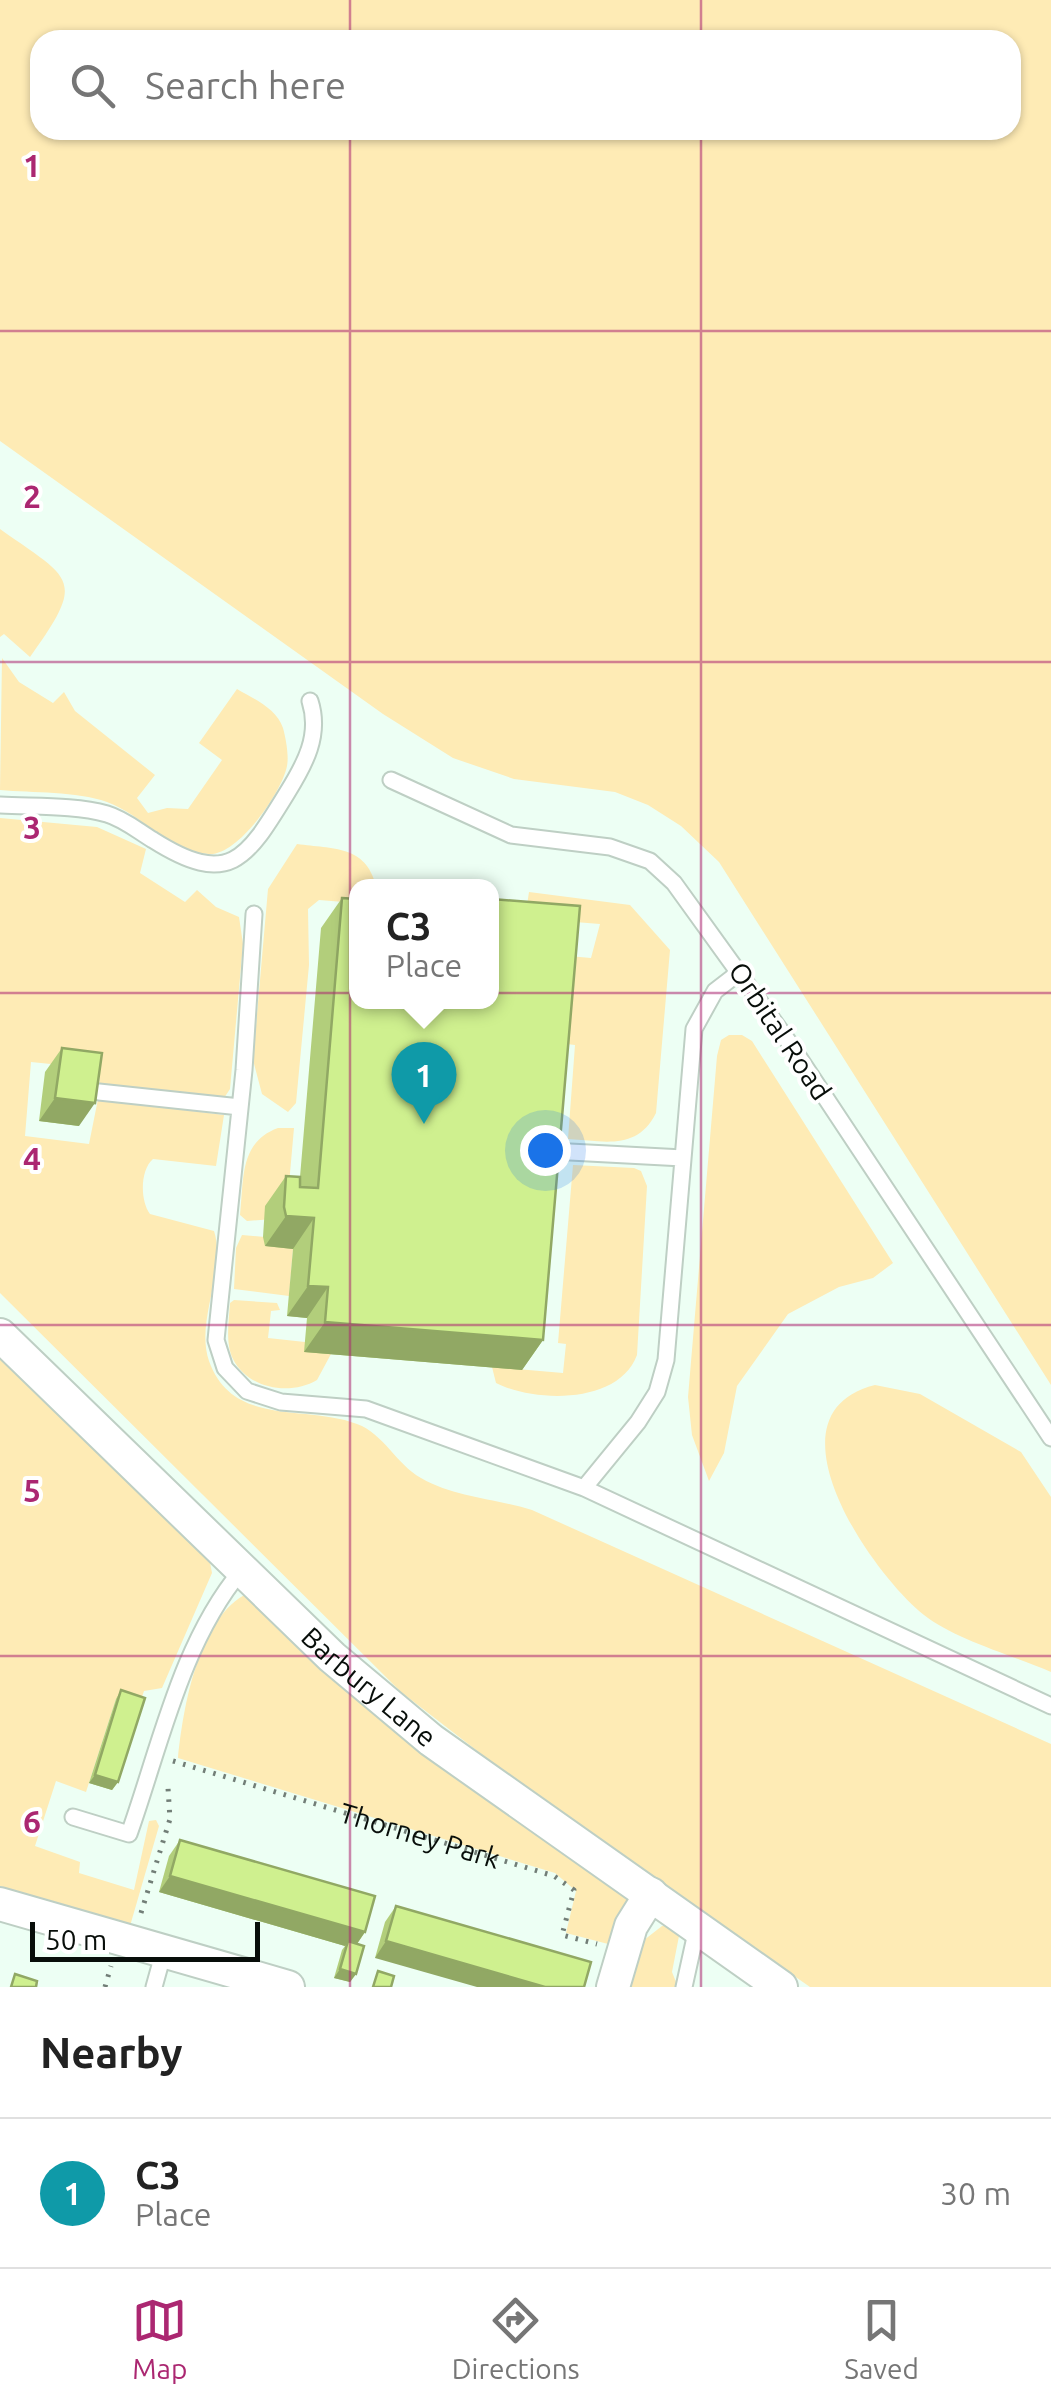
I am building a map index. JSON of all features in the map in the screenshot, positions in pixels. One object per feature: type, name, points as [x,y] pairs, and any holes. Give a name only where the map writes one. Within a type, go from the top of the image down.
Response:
[{"type":"street","name":"Barbury Lane","points":[[0,1336],[332,1657],[431,1740],[781,1987]]},
{"type":"street","points":[[613,1987],[632,1926],[651,1894]]},
{"type":"street","points":[[0,1904],[148,1947],[237,1980],[288,1987]]},
{"type":"lane","points":[[0,805],[104,813],[182,858],[220,866],[244,856],[257,842],[300,773],[314,730],[310,701]]},
{"type":"lane","name":"Orbital Road","points":[[391,780],[511,835],[610,846],[650,862],[674,884],[741,971],[1051,1438]]},
{"type":"lane","points":[[254,914],[240,1107],[216,1340],[235,1381],[264,1398],[366,1409],[584,1488],[1051,1706]]},
{"type":"lane","points":[[584,1488],[657,1392],[666,1360],[694,1029],[709,999],[741,971]]},
{"type":"lane","points":[[99,1092],[240,1107]]},
{"type":"lane","points":[[551,1151],[683,1158]]},
{"type":"lane","points":[[73,1817],[129,1834],[196,1645],[212,1611],[241,1571]]},
{"type":"lane","points":[[684,1987],[697,1928]]},
{"type":"lane","points":[[148,1947],[154,1987]]},
{"type":"path","name":"Thorney Park","points":[[156,1756],[554,1876],[574,1890],[562,1935],[624,1951]]},
{"type":"path","points":[[148,1947],[170,1818],[170,1793],[150,1774]]},
{"type":"shaded area","points":[[0,0],[1051,0],[1051,1385],[719,862],[681,826],[648,805],[615,792],[514,779],[453,758],[383,714],[0,441]]},
{"type":"shaded area","points":[[0,529],[43,559],[63,582],[65,595],[59,611],[30,657],[4,634],[0,637]]},
{"type":"shaded area","points":[[2,658],[19,682],[53,703],[64,692],[75,711],[155,775],[137,798],[148,813],[167,808],[188,809],[222,760],[199,743],[237,689],[264,705],[280,721],[287,766],[277,791],[245,834],[233,845],[209,854],[181,847],[120,808],[95,798],[0,790]]},
{"type":"shaded area","points":[[0,818],[97,827],[146,849],[140,873],[185,902],[197,890],[216,907],[239,917],[243,944],[230,1089],[224,1098],[99,1087],[100,1069],[31,1062],[25,1136],[89,1144],[98,1099],[224,1115],[216,1166],[153,1159],[143,1186],[150,1214],[214,1231],[217,1262],[206,1345],[220,1382],[253,1405],[357,1424],[375,1435],[412,1472],[434,1485],[532,1510],[1051,1744],[1051,1987],[810,1987],[520,1784],[401,1692],[0,1293]]},
{"type":"shaded area","points":[[297,844],[356,856],[373,879],[349,879],[349,902],[319,900],[308,909],[309,965],[296,1103],[288,1112],[262,1094],[253,1060],[268,889]]},
{"type":"shaded area","points":[[529,892],[630,905],[670,950],[656,1113],[648,1125],[629,1138],[607,1142],[568,1139],[575,1045],[550,1042],[557,955],[591,958],[600,924],[525,918]]},
{"type":"shaded area","points":[[729,1035],[742,1035],[752,1041],[893,1263],[873,1278],[839,1287],[788,1314],[737,1386],[724,1453],[709,1481],[692,1435],[688,1397],[717,1056],[721,1040]]},
{"type":"shaded area","points":[[278,1128],[294,1128],[286,1218],[247,1221],[240,1215],[243,1176],[250,1152],[265,1134]]},
{"type":"shaded area","points":[[573,1165],[634,1168],[641,1171],[647,1186],[637,1355],[613,1383],[595,1391],[553,1396],[513,1390],[496,1383],[492,1367],[563,1373],[566,1344],[558,1343]]},
{"type":"shaded area","points":[[242,1235],[265,1237],[293,1249],[289,1296],[234,1289],[236,1248]]},
{"type":"shaded area","points":[[230,1303],[277,1303],[280,1310],[271,1311],[268,1338],[305,1342],[331,1354],[317,1380],[295,1388],[271,1387],[240,1369],[228,1339]]},
{"type":"shaded area","points":[[0,1347],[208,1552],[212,1573],[162,1688],[144,1691],[139,1706],[116,1699],[86,1792],[56,1781],[35,1846],[80,1862],[79,1873],[134,1890],[149,1821],[156,1820],[159,1826],[130,1926],[0,1886]]},
{"type":"shaded area","points":[[875,1385],[920,1394],[1021,1452],[1051,1497],[1051,1672],[968,1639],[924,1615],[879,1566],[856,1532],[837,1496],[827,1460],[827,1428],[842,1402]]},
{"type":"shaded area","points":[[248,1593],[629,1894],[612,1945],[566,1933],[576,1891],[555,1873],[178,1758],[189,1691],[205,1643],[231,1605]]},
{"type":"shaded area","points":[[662,1926],[671,1926],[679,1936],[672,1972],[678,1987],[627,1987],[639,1944]]},
{"type":"building","points":[[342,898],[349,898],[349,1009],[499,1009],[499,900],[580,906],[543,1340],[325,1322],[328,1287],[308,1286],[314,1218],[286,1216],[284,1207],[286,1176],[300,1177],[300,1187],[318,1188]]},
{"type":"building","points":[[62,1048],[102,1053],[95,1103],[55,1098]]},
{"type":"building","points":[[121,1690],[145,1698],[118,1782],[95,1775]]},
{"type":"building","points":[[180,1840],[375,1896],[365,1932],[170,1876]]},
{"type":"building","points":[[396,1906],[591,1962],[584,1987],[545,1987],[386,1941]]},
{"type":"building","points":[[348,1941],[364,1946],[356,1974],[340,1969]]},
{"type":"building","points":[[378,1971],[394,1976],[391,1987],[373,1987]]},
{"type":"building","points":[[15,1974],[37,1981],[36,1987],[11,1987]]},
{"type":"place","name":"C3","points":[[424,1124]]}]
